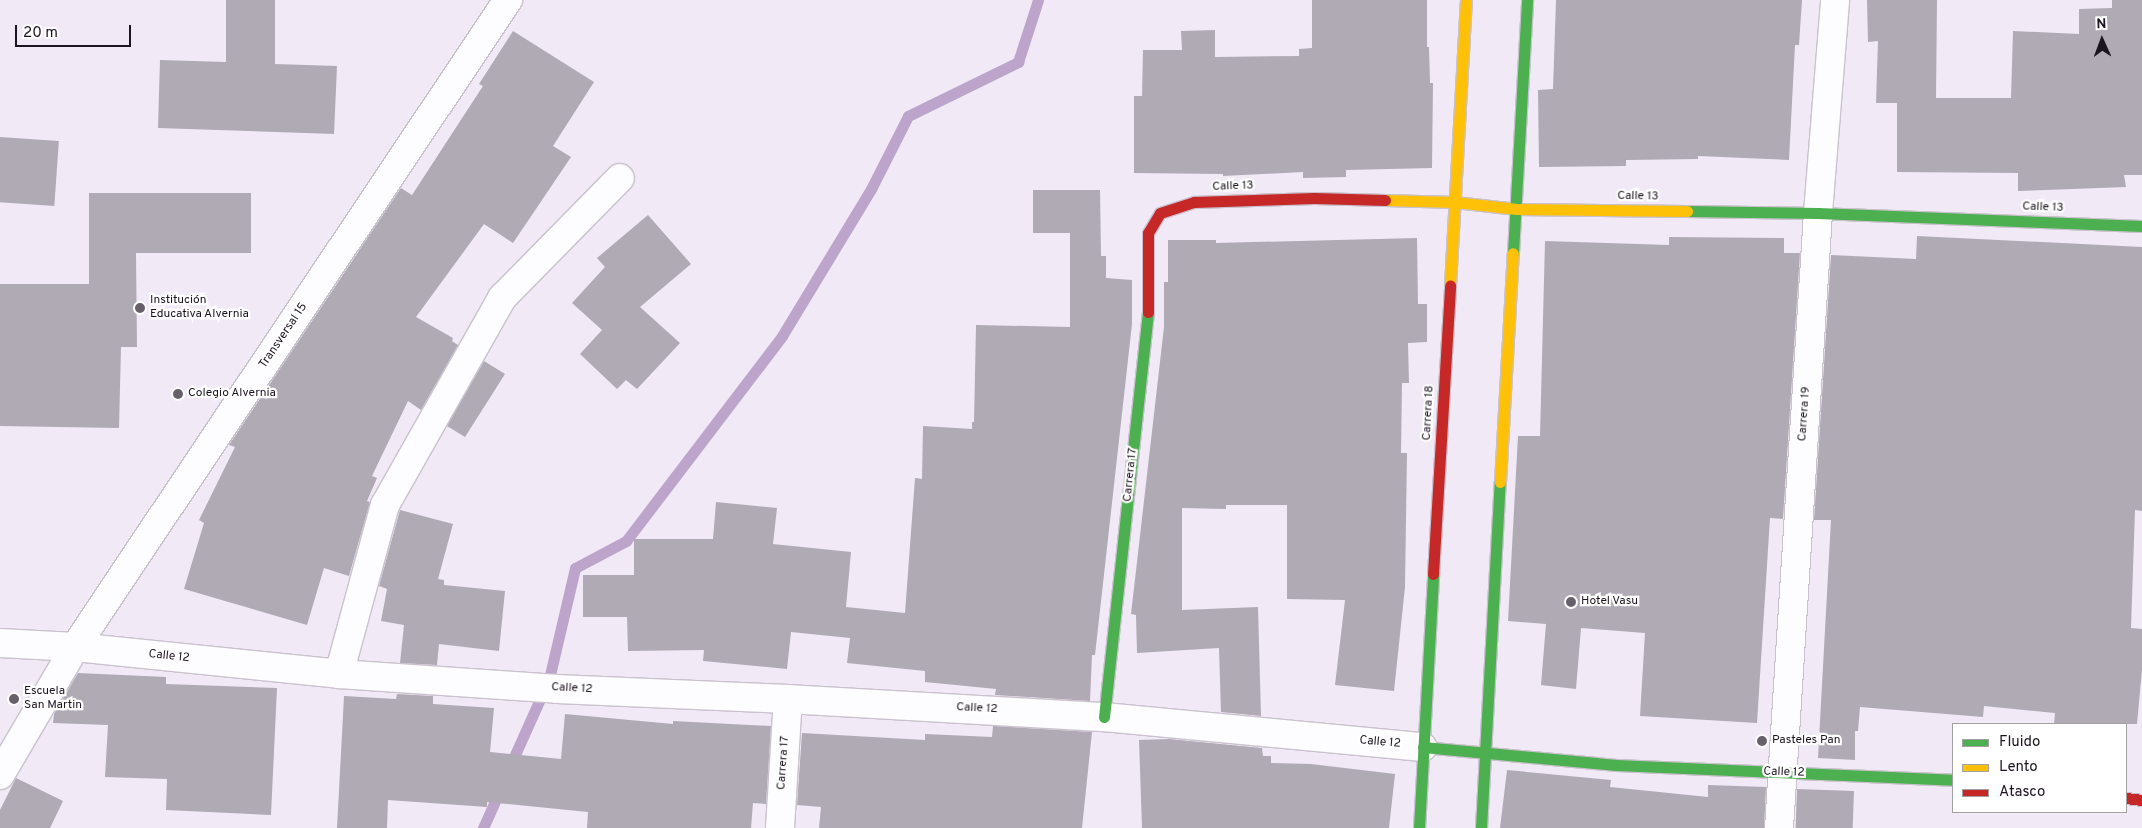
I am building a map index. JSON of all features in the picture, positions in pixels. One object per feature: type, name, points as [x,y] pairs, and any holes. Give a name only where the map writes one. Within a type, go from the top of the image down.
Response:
[{"type":"street","name":"Transversal 15","points":[[0,775],[75,647],[508,0]]},
{"type":"street","name":"Carrera 18","points":[[1419,828],[1466,0]]},
{"type":"street","points":[[1482,828],[1527,0]]},
{"type":"street","name":"Carrera 19","points":[[1780,828],[1818,213],[1835,0]]},
{"type":"street","points":[[339,674],[385,505],[404,470],[502,298],[620,178]]},
{"type":"street","name":"Calle 13","points":[[1148,233],[1160,213],[1194,202],[1314,198],[1455,202],[1517,209],[1818,213],[2142,226]]},
{"type":"street","name":"Carrera 17","points":[[1104,717],[1148,325],[1148,233]]},
{"type":"street","name":"Calle 12","points":[[0,643],[75,647],[339,674],[558,689],[788,699],[1104,717],[1616,765],[1952,780]]},
{"type":"street","name":"Carrera 17","points":[[780,828],[788,699]]},
{"type":"street","points":[[2127,798],[2142,800]]},
{"type":"building","points":[[226,0],[275,0],[275,64],[337,66],[334,134],[158,128],[160,60],[226,62]]},
{"type":"building","points":[[1312,0],[1427,0],[1427,47],[1429,47],[1430,83],[1433,83],[1432,168],[1346,170],[1346,177],[1303,178],[1303,172],[1223,176],[1223,174],[1134,173],[1134,96],[1142,96],[1143,50],[1182,50],[1181,31],[1215,30],[1215,57],[1299,56],[1299,49],[1312,48]]},
{"type":"building","points":[[1556,0],[1802,0],[1799,45],[1795,45],[1789,160],[1698,156],[1698,159],[1626,160],[1626,166],[1539,167],[1538,90],[1553,89]]},
{"type":"building","points":[[1867,0],[1937,0],[1936,98],[2011,98],[2013,31],[2079,34],[2079,9],[2112,8],[2112,0],[2142,0],[2142,175],[2124,175],[2126,187],[2018,191],[2018,173],[1897,172],[1897,103],[1876,103],[1878,41],[1868,42]]},
{"type":"building","points":[[513,31],[594,82],[553,146],[571,157],[513,243],[484,224],[416,317],[453,338],[452,341],[458,345],[421,410],[408,401],[372,476],[377,478],[367,501],[370,502],[349,576],[324,568],[307,625],[184,589],[204,523],[199,520],[235,447],[229,445],[401,188],[412,195],[483,86],[479,84]]},
{"type":"building","points":[[0,137],[59,141],[54,206],[0,202]]},
{"type":"building","points":[[1033,190],[1100,190],[1101,256],[1106,256],[1106,278],[1132,280],[1132,324],[1095,655],[1092,655],[1090,701],[995,695],[996,689],[925,682],[925,671],[847,663],[850,638],[791,632],[787,669],[703,661],[704,650],[628,651],[627,617],[583,617],[583,575],[634,575],[634,539],[713,539],[716,502],[777,508],[773,544],[851,552],[846,607],[905,613],[915,478],[922,479],[923,426],[972,429],[972,422],[974,422],[976,325],[1070,327],[1070,233],[1033,233]]},
{"type":"building","points":[[89,193],[251,193],[251,253],[136,253],[137,347],[121,347],[119,428],[0,426],[0,284],[89,284]]},
{"type":"building","points":[[648,215],[691,264],[640,307],[680,343],[637,389],[626,380],[617,389],[580,354],[602,330],[572,303],[605,267],[597,258]]},
{"type":"building","points":[[1917,236],[2142,247],[2142,511],[2135,510],[2131,628],[2142,629],[2142,669],[2137,724],[2054,723],[2055,713],[1984,706],[1983,717],[1860,707],[1858,731],[1855,731],[1855,760],[1818,758],[1831,520],[1814,520],[1831,255],[1916,259]]},
{"type":"building","points":[[1669,237],[1784,238],[1784,253],[1800,253],[1783,519],[1770,518],[1757,723],[1640,716],[1645,633],[1581,628],[1576,689],[1541,685],[1546,624],[1508,621],[1518,436],[1540,436],[1545,241],[1669,245]]},
{"type":"building","points":[[1417,238],[1418,304],[1427,304],[1427,342],[1408,343],[1409,383],[1402,383],[1401,453],[1407,453],[1405,587],[1394,691],[1335,685],[1345,600],[1287,599],[1287,505],[1226,505],[1226,509],[1182,508],[1182,610],[1258,607],[1261,716],[1221,712],[1219,648],[1137,653],[1136,615],[1131,614],[1164,327],[1164,282],[1168,282],[1168,240],[1216,240],[1216,243]]},
{"type":"building","points":[[484,361],[505,374],[465,437],[447,426]]},
{"type":"building","points":[[400,510],[453,524],[438,579],[444,580],[444,585],[505,591],[499,651],[439,644],[437,665],[400,663],[404,625],[381,621],[387,589],[379,586]]},
{"type":"building","points":[[78,673],[166,677],[166,684],[277,688],[271,815],[166,810],[167,779],[105,777],[108,725],[53,723],[54,714]]},
{"type":"building","points":[[397,694],[433,696],[433,704],[494,708],[490,752],[561,759],[565,714],[673,724],[673,721],[771,726],[766,804],[753,803],[751,828],[587,828],[588,812],[487,802],[487,807],[388,800],[387,828],[337,828],[344,696],[396,699]]},
{"type":"building","points":[[993,726],[1092,732],[1082,828],[819,828],[821,807],[797,805],[802,733],[925,740],[925,734],[992,737]]},
{"type":"building","points":[[1169,739],[1262,748],[1263,756],[1271,756],[1271,763],[1311,764],[1395,774],[1389,828],[1142,828],[1139,740]]},
{"type":"building","points":[[1507,770],[1611,780],[1610,787],[1708,797],[1708,785],[1766,787],[1764,828],[1500,828]]},
{"type":"building","points":[[16,778],[63,801],[50,828],[0,828],[0,810]]},
{"type":"building","points":[[1797,789],[1854,791],[1853,828],[1796,828]]},
{"type":"waterway","points":[[509,768],[549,679],[575,568],[626,541],[782,336],[871,189],[908,116],[1018,62],[1038,0]]},
{"type":"waterway","points":[[483,828],[500,790]]},
{"type":"traffic: fast","points":[[1513,253],[1527,0]]},
{"type":"traffic: fast","points":[[1687,211],[1818,213],[2142,226]]},
{"type":"traffic: fast","points":[[1104,717],[1148,312]]},
{"type":"traffic: fast","points":[[1481,828],[1500,482]]},
{"type":"traffic: fast","points":[[1419,828],[1433,574]]},
{"type":"traffic: fast","points":[[1423,747],[1616,765],[1952,780]]},
{"type":"traffic: slow","points":[[1450,285],[1466,0]]},
{"type":"traffic: slow","points":[[1385,200],[1455,202],[1517,209],[1687,211]]},
{"type":"traffic: slow","points":[[1500,482],[1513,253]]},
{"type":"traffic: jam","points":[[1148,312],[1148,233],[1160,213],[1194,202],[1314,198],[1385,200]]},
{"type":"traffic: jam","points":[[1433,574],[1450,285]]},
{"type":"traffic: jam","points":[[2127,798],[2142,800]]},
{"type":"place","name":"Institución Educativa Alvernia","points":[[140,308]]},
{"type":"place","name":"Colegio Alvernia","points":[[178,394]]},
{"type":"place","name":"Hotel Vasu","points":[[1571,602]]},
{"type":"place","name":"Escuela San Martin","points":[[14,699]]},
{"type":"place","name":"Pasteles Pan","points":[[1762,741]]}]
